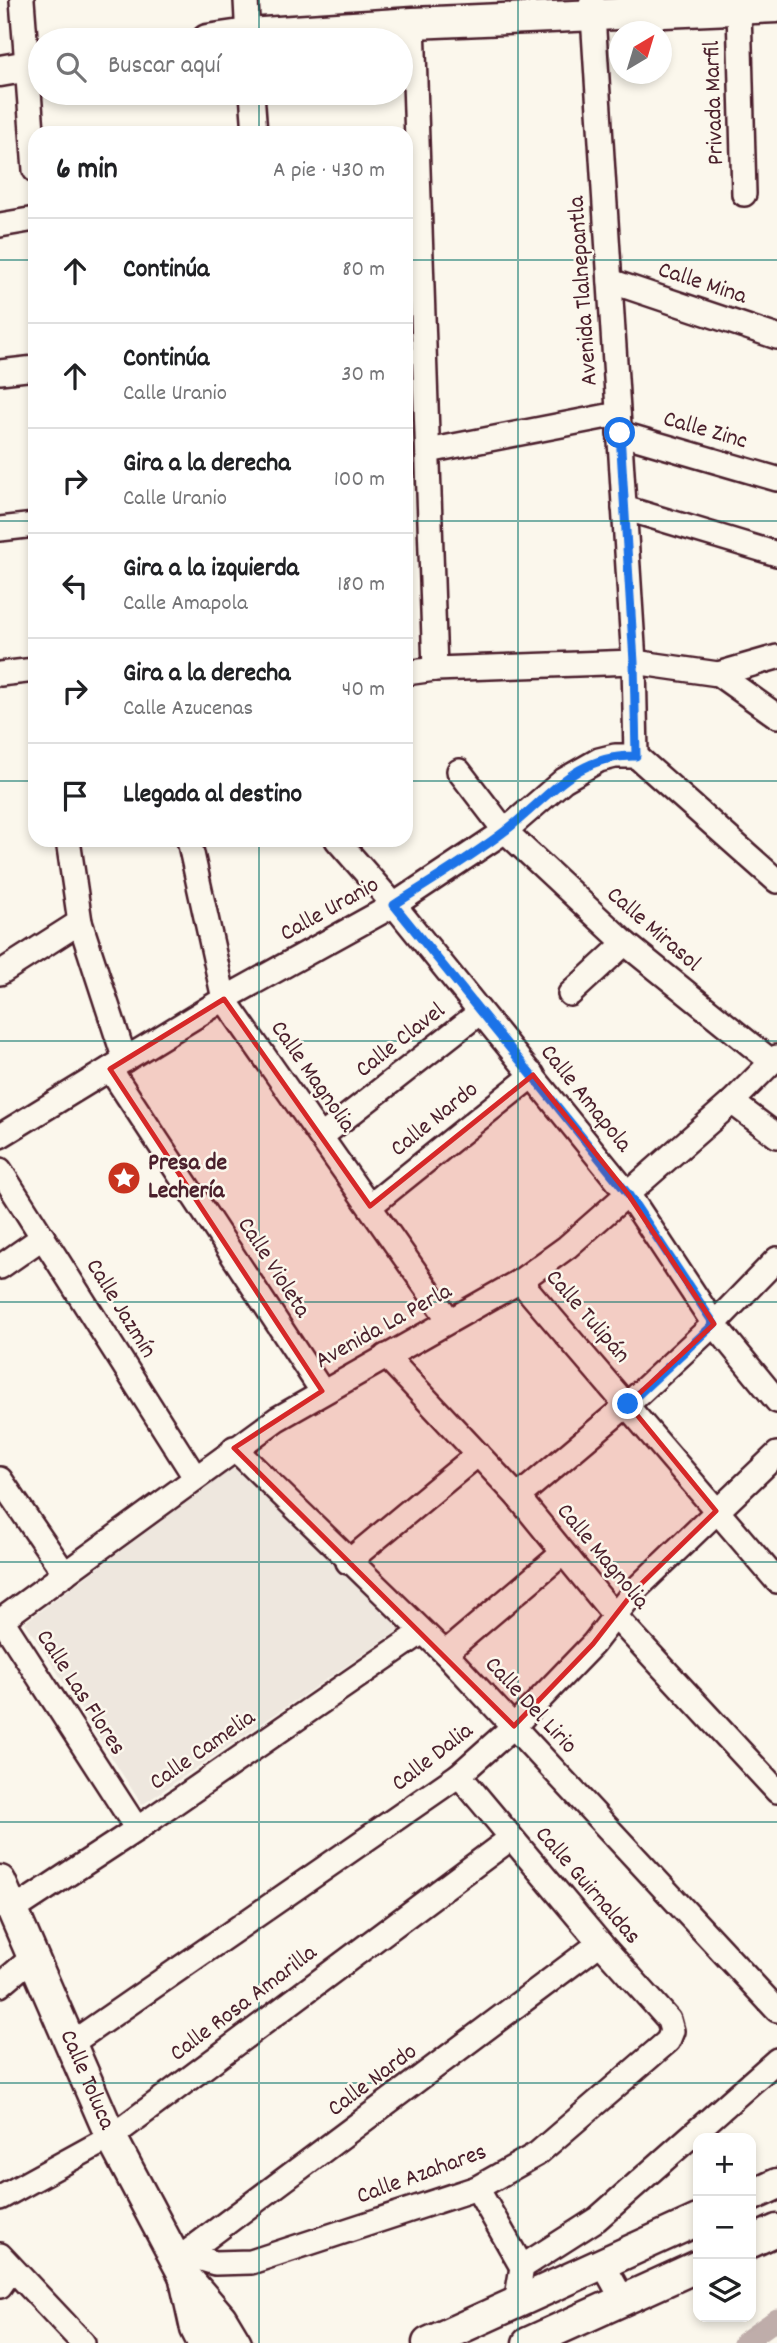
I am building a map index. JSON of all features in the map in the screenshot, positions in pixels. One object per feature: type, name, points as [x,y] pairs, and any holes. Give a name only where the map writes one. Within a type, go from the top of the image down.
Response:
[{"type":"main road","points":[[354,28],[593,7],[739,10],[777,8]]},
{"type":"main road","name":"Calle Toluca","points":[[0,1881],[111,2137],[182,2263],[236,2343]]},
{"type":"main road","points":[[756,2194],[777,2184]]},
{"type":"main road","points":[[428,2343],[693,2222]]},
{"type":"main road","points":[[756,2240],[777,2230]]},
{"type":"main road","name":"Calle Toluca","points":[[182,2263],[196,2329],[203,2343]]},
{"type":"main road","points":[[528,2343],[693,2268]]},
{"type":"street","points":[[22,0],[22,67],[29,126]]},
{"type":"street","points":[[246,0],[248,28]]},
{"type":"street","name":"Avenida Tlalnepantla","points":[[593,7],[634,662]]},
{"type":"street","name":"Privada Marfil","points":[[739,10],[744,194]]},
{"type":"street","points":[[413,23],[435,669]]},
{"type":"street","points":[[253,105],[254,126]]},
{"type":"street","points":[[0,225],[28,220]]},
{"type":"street","name":"Calle Mina","points":[[610,281],[777,337]]},
{"type":"street","points":[[0,372],[28,369]]},
{"type":"street","points":[[428,451],[619,424]]},
{"type":"street","name":"Calle Zinc","points":[[619,424],[777,479]]},
{"type":"street","points":[[624,508],[777,554]]},
{"type":"street","points":[[0,529],[28,526]]},
{"type":"street","points":[[413,672],[634,662],[718,674],[777,657]]},
{"type":"street","points":[[634,662],[636,756],[777,881]]},
{"type":"street","points":[[0,674],[28,671]]},
{"type":"street","points":[[718,674],[777,716]]},
{"type":"street","name":"Calle Uranio","points":[[0,1136],[224,999],[394,905],[505,831],[564,780],[599,760],[615,755],[636,756]]},
{"type":"street","name":"Calle Mirasol","points":[[459,771],[505,831],[625,943],[774,1060]]},
{"type":"street","name":"Calle Violeta","points":[[69,847],[80,922],[118,1065],[323,1391]]},
{"type":"street","name":"Calle Magnolia","points":[[191,847],[224,999],[449,1320]]},
{"type":"street","name":"Calle Amapola","points":[[343,847],[394,905],[628,1194],[714,1324],[777,1401]]},
{"type":"street","points":[[0,974],[80,922]]},
{"type":"street","points":[[569,994],[625,943]]},
{"type":"street","name":"Calle Clavel","points":[[322,1136],[480,1013]]},
{"type":"street","name":"Avenida La Perla","points":[[1,1620],[234,1448],[323,1391],[520,1280],[567,1247],[732,1102],[774,1060]]},
{"type":"street","name":"Calle Nardo","points":[[370,1206],[533,1075]]},
{"type":"street","points":[[732,1102],[777,1136]]},
{"type":"street","name":"Calle Jazmín","points":[[0,1170],[195,1477]]},
{"type":"street","points":[[0,1267],[43,1237]]},
{"type":"street","points":[[518,1497],[628,1404],[714,1324],[777,1259]]},
{"type":"street","name":"Calle Tulipán","points":[[520,1280],[777,1581]]},
{"type":"street","name":"Calle Magnolia","points":[[386,1356],[518,1497],[615,1616],[777,1791]]},
{"type":"street","name":"Calle Del Lirio","points":[[234,1448],[348,1562],[445,1653],[774,2002]]},
{"type":"street","points":[[348,1562],[478,1454]]},
{"type":"street","name":"Calle Dalia","points":[[69,2045],[459,1775],[514,1726],[593,1644],[635,1590],[777,1454]]},
{"type":"street","points":[[0,1479],[65,1574]]},
{"type":"street","points":[[445,1653],[563,1553]]},
{"type":"street","name":"Calle Las Flores","points":[[1,1620],[137,1829]]},
{"type":"street","name":"Calle Camelia","points":[[12,1911],[137,1829],[422,1632]]},
{"type":"street","name":"Calle Guirnaldas","points":[[459,1775],[600,1943],[669,2020],[672,2031]]},
{"type":"street","name":"Calle Rosa Amarilla","points":[[0,2199],[111,2137],[511,1838]]},
{"type":"street","name":"Calle Nardo","points":[[182,2263],[600,1943]]},
{"type":"street","points":[[0,1985],[32,1958]]},
{"type":"street","name":"Calle Azahares","points":[[182,2263],[251,2262],[477,2188],[537,2154],[668,2041],[672,2031]]},
{"type":"street","points":[[522,2267],[597,2219],[777,2060]]},
{"type":"street","points":[[477,2188],[522,2267],[516,2303]]},
{"type":"street","points":[[603,2264],[623,2301]]},
{"type":"street","points":[[4,2270],[73,2340]]},
{"type":"highlighted area","points":[[224,999],[370,1206],[533,1075],[628,1194],[714,1324],[628,1404],[716,1511],[635,1590],[593,1644],[514,1726],[234,1448],[322,1391],[110,1069]]},
{"type":"shaded area","points":[[238,1464],[402,1628],[142,1805],[25,1622]]},
{"type":"waterway","points":[[743,2343],[777,2319]]},
{"type":"place","name":"Presa de Lechería","points":[[124,1178]]},
{"type":"route","points":[[620,433],[634,662],[636,756],[615,755],[599,760],[564,780],[505,831],[394,905],[628,1194],[714,1324],[628,1404]]}]
